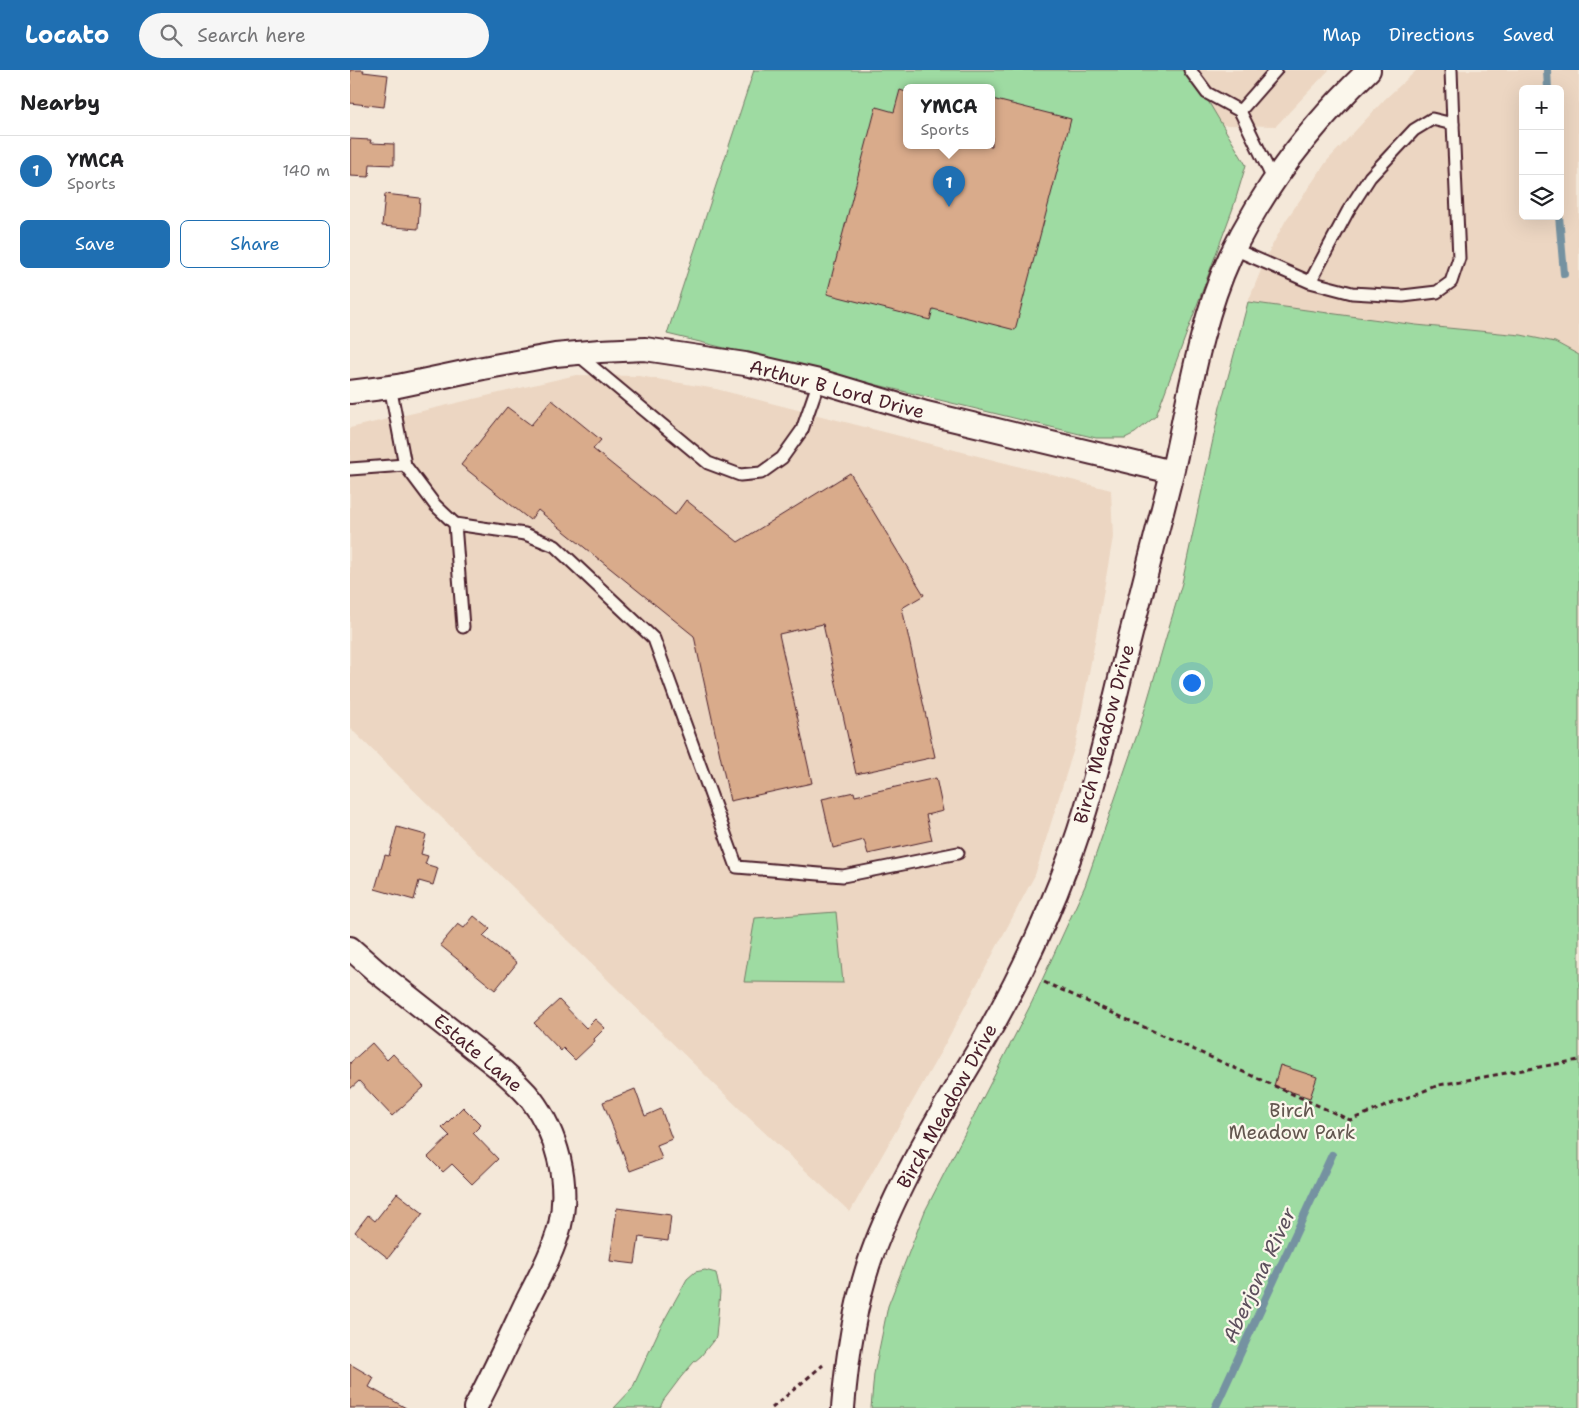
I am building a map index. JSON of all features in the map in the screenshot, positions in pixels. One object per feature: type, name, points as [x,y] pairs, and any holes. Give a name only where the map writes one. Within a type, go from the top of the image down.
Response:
[{"type":"street","name":"Birch Meadow Drive","points":[[843,1408],[856,1312],[872,1256],[900,1190],[924,1141],[1021,972],[1058,885],[1083,818],[1105,740],[1209,316],[1219,284],[1244,230],[1274,181],[1302,141],[1325,114],[1369,70]]},
{"type":"street","name":"Arthur B Lord Drive","points":[[350,392],[555,355],[600,350],[645,349],[745,364],[819,381],[926,413],[1172,472]]},
{"type":"street","name":"Estate Lane","points":[[350,948],[518,1085],[530,1098],[549,1126],[557,1151],[564,1192],[560,1226],[548,1258],[475,1408]]},
{"type":"lane","points":[[1190,70],[1207,93],[1240,112],[1274,181]]},
{"type":"lane","points":[[1240,112],[1276,70]]},
{"type":"lane","points":[[1234,249],[1310,282],[1352,292],[1403,296],[1438,292],[1451,282],[1459,258],[1451,70]]},
{"type":"lane","points":[[1310,282],[1348,211],[1370,178],[1414,130],[1432,119],[1453,124]]},
{"type":"lane","points":[[577,353],[708,463],[740,475],[761,472],[782,458],[802,430],[819,381]]},
{"type":"lane","points":[[390,386],[405,465],[435,505],[455,524],[525,534],[555,546],[654,639],[737,868],[844,876],[958,853]]},
{"type":"lane","points":[[350,469],[405,465]]},
{"type":"lane","points":[[455,524],[463,627]]},
{"type":"path","points":[[1021,972],[1350,1120],[1439,1084],[1579,1060]]},
{"type":"path","points":[[772,1408],[851,1340]]},
{"type":"shaded area","points":[[1135,70],[1329,70],[1276,126],[1177,124]]},
{"type":"shaded area","points":[[1417,70],[1579,70],[1579,355],[1555,342],[1521,335],[1416,325],[1248,302],[1268,253],[1286,220],[1327,161],[1385,99]]},
{"type":"shaded area","points":[[576,375],[639,376],[716,389],[1111,490],[1113,537],[1076,742],[1035,875],[944,1046],[850,1212],[748,1117],[350,728],[350,428]]},
{"type":"green space","points":[[754,70],[1183,70],[1208,101],[1246,165],[1233,208],[1156,416],[1135,433],[1125,438],[1096,438],[667,334]]},
{"type":"green space","name":"Birch Meadow Park","points":[[1248,302],[1416,325],[1521,335],[1555,342],[1579,355],[1579,1408],[871,1408],[874,1374],[888,1306],[925,1211],[1032,1002],[1085,886],[1139,729],[1182,583],[1220,407]]},
{"type":"green space","points":[[836,912],[843,983],[744,982],[755,918]]},
{"type":"green space","points":[[705,1270],[716,1273],[720,1292],[716,1337],[681,1377],[660,1408],[614,1408],[632,1389],[661,1326],[687,1279],[695,1272]]},
{"type":"building","points":[[350,70],[364,70],[363,72],[388,75],[384,107],[350,103]]},
{"type":"building","points":[[900,90],[903,91],[903,149],[995,149],[995,100],[1071,119],[1015,330],[933,309],[930,320],[827,294],[876,107],[894,112]]},
{"type":"building","points":[[350,139],[371,140],[370,143],[394,144],[394,165],[370,164],[369,177],[350,176]]},
{"type":"building","points":[[385,194],[420,198],[418,229],[382,226]]},
{"type":"building","points":[[552,400],[601,440],[593,449],[675,515],[686,500],[738,542],[850,473],[924,595],[902,608],[935,757],[856,774],[823,624],[779,634],[812,783],[730,801],[694,636],[538,510],[530,520],[461,465],[507,407],[531,425]]},
{"type":"building","points":[[936,778],[943,811],[926,815],[932,840],[868,854],[864,840],[833,848],[822,799],[854,792],[855,796]]},
{"type":"building","points":[[397,827],[426,835],[421,854],[428,856],[425,864],[438,868],[433,885],[419,881],[414,900],[375,889],[385,855],[389,856]]},
{"type":"building","points":[[474,916],[490,929],[483,936],[517,963],[495,990],[440,945],[458,924],[464,928]]},
{"type":"building","points":[[559,1000],[586,1028],[595,1019],[605,1028],[594,1039],[595,1041],[575,1060],[563,1048],[561,1051],[534,1023]]},
{"type":"building","points":[[372,1043],[387,1060],[393,1054],[424,1087],[392,1116],[359,1081],[350,1089],[350,1063]]},
{"type":"building","points":[[1280,1065],[1317,1077],[1310,1098],[1274,1086]]},
{"type":"building","points":[[635,1089],[645,1116],[661,1109],[672,1139],[657,1145],[662,1159],[630,1171],[603,1102]]},
{"type":"building","points":[[463,1107],[481,1125],[473,1133],[498,1159],[472,1184],[452,1164],[443,1172],[428,1157],[450,1136],[442,1128]]},
{"type":"building","points":[[397,1193],[423,1213],[388,1258],[355,1232],[368,1215],[375,1221]]},
{"type":"building","points":[[617,1208],[671,1215],[668,1241],[639,1237],[635,1264],[610,1261]]},
{"type":"building","points":[[350,1364],[374,1378],[369,1387],[406,1408],[350,1408]]},
{"type":"waterway","name":"Aberjona River","points":[[1547,70],[1548,85]]},
{"type":"waterway","name":"Aberjona River","points":[[1559,220],[1564,274]]},
{"type":"waterway","name":"Aberjona River","points":[[1215,1408],[1332,1155]]},
{"type":"place","name":"YMCA","points":[[949,207]]}]
